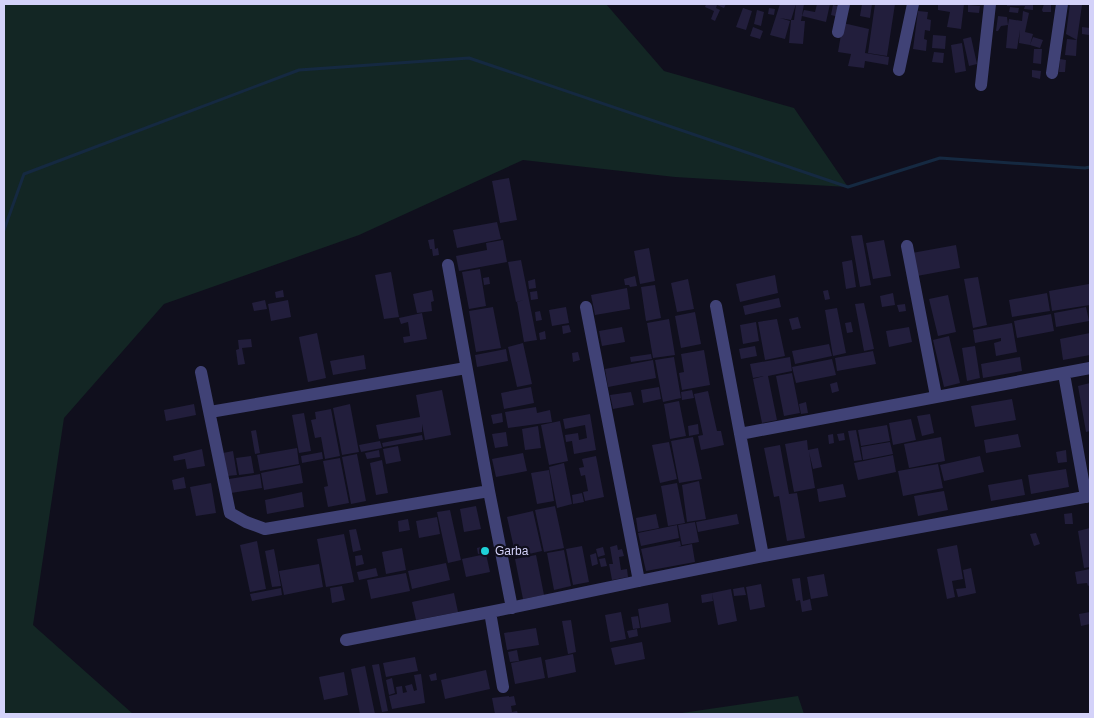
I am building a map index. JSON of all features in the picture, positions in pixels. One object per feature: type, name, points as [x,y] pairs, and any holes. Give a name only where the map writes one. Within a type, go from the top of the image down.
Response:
[{"type":"street","points":[[838,32],[844,4]]},
{"type":"street","points":[[899,70],[913,4]]},
{"type":"street","points":[[980,85],[990,4]]},
{"type":"street","points":[[1052,73],[1062,4]]},
{"type":"street","points":[[907,246],[936,396]]},
{"type":"street","points":[[448,265],[512,608]]},
{"type":"street","points":[[716,306],[764,556]]},
{"type":"street","points":[[586,307],[639,581]]},
{"type":"street","points":[[210,412],[466,368]]},
{"type":"street","points":[[740,434],[1090,368]]},
{"type":"street","points":[[202,372],[230,513],[246,522],[265,529],[489,491]]},
{"type":"street","points":[[346,640],[764,556],[1088,496],[1064,374]]},
{"type":"street","points":[[490,612],[503,687]]},
{"type":"green space","points":[[4,4],[606,4],[664,71],[794,108],[848,187],[675,177],[523,160],[359,235],[164,304],[64,418],[33,625],[133,714],[4,714]]},
{"type":"green space","points":[[798,696],[804,714],[675,714]]},
{"type":"building","points":[[706,4],[726,4],[724,8],[717,5],[716,8],[720,10],[715,21],[711,19],[714,11],[705,7]]},
{"type":"building","points":[[780,4],[796,4],[791,20],[780,18],[790,21],[785,39],[770,35]]},
{"type":"building","points":[[796,4],[804,4],[801,21],[805,21],[803,44],[789,43],[791,20],[794,20]]},
{"type":"building","points":[[817,4],[830,4],[826,22],[802,16],[804,10],[815,12]]},
{"type":"building","points":[[862,4],[872,4],[870,18],[860,16]]},
{"type":"building","points":[[875,4],[895,4],[887,56],[868,53]]},
{"type":"building","points":[[938,4],[964,4],[961,29],[947,27],[950,12],[938,10]]},
{"type":"building","points":[[1007,4],[1033,4],[1033,10],[1024,9],[1025,6],[1007,6]]},
{"type":"building","points":[[1044,4],[1051,4],[1051,12],[1043,12]]},
{"type":"building","points":[[1070,4],[1082,5],[1077,40],[1066,34]]},
{"type":"building","points":[[833,5],[841,7],[839,17],[831,15]]},
{"type":"building","points":[[968,5],[980,6],[979,13],[968,12]]},
{"type":"building","points":[[1010,7],[1019,8],[1018,13],[1009,12]]},
{"type":"building","points":[[743,8],[752,11],[746,30],[736,27]]},
{"type":"building","points":[[769,8],[775,9],[774,15],[768,14]]},
{"type":"building","points":[[757,10],[764,12],[761,26],[754,24]]},
{"type":"building","points":[[918,11],[928,12],[927,19],[931,20],[930,31],[925,30],[924,39],[927,40],[926,51],[913,49]]},
{"type":"building","points":[[1023,11],[1029,13],[1025,32],[1033,34],[1030,45],[1019,43],[1020,30],[1017,49],[1006,48],[1009,19],[1022,21]]},
{"type":"building","points":[[998,16],[1007,17],[1008,25],[1001,26],[996,31]]},
{"type":"building","points":[[843,23],[869,29],[865,53],[889,57],[888,65],[865,61],[864,68],[848,66],[851,54],[838,52]]},
{"type":"building","points":[[753,27],[763,31],[760,39],[750,36]]},
{"type":"building","points":[[1082,27],[1090,28],[1089,35],[1082,34]]},
{"type":"building","points":[[933,35],[946,36],[945,49],[932,48]]},
{"type":"building","points":[[971,37],[977,64],[969,66],[963,39]]},
{"type":"building","points":[[1033,37],[1043,40],[1040,48],[1030,45]]},
{"type":"building","points":[[1067,39],[1077,40],[1076,56],[1065,55]]},
{"type":"building","points":[[962,43],[966,71],[955,73],[951,45]]},
{"type":"building","points":[[1034,49],[1042,49],[1041,64],[1033,63]]},
{"type":"building","points":[[934,52],[944,53],[943,63],[932,62]]},
{"type":"building","points":[[1060,59],[1066,60],[1065,72],[1059,72]]},
{"type":"building","points":[[1032,70],[1041,71],[1040,79],[1032,77]]},
{"type":"building","points":[[509,178],[517,220],[500,223],[492,181]]},
{"type":"building","points":[[497,222],[501,239],[457,248],[453,230]]},
{"type":"building","points":[[862,235],[871,285],[860,287],[851,236]]},
{"type":"building","points":[[434,239],[435,249],[438,248],[439,255],[433,256],[428,240]]},
{"type":"building","points":[[503,240],[507,262],[459,271],[456,256],[487,250],[486,243]]},
{"type":"building","points":[[884,240],[891,276],[873,279],[866,243]]},
{"type":"building","points":[[956,245],[960,268],[917,276],[912,253]]},
{"type":"building","points":[[649,248],[655,281],[640,284],[634,251]]},
{"type":"building","points":[[521,260],[537,340],[524,342],[517,302],[524,300],[516,302],[508,262]]},
{"type":"building","points":[[852,260],[856,287],[846,289],[842,262]]},
{"type":"building","points":[[480,269],[486,306],[469,309],[462,272]]},
{"type":"building","points":[[391,272],[399,317],[384,319],[375,275]]},
{"type":"building","points":[[775,275],[778,293],[740,302],[736,284]]},
{"type":"building","points":[[635,276],[637,286],[630,287],[625,285],[624,279]]},
{"type":"building","points":[[489,277],[490,284],[484,285],[483,278]]},
{"type":"building","points":[[978,277],[987,325],[973,328],[964,279]]},
{"type":"building","points":[[535,279],[536,288],[529,289],[528,281]]},
{"type":"building","points":[[688,279],[694,309],[677,312],[671,283]]},
{"type":"building","points":[[1089,284],[1090,305],[1052,311],[1049,291]]},
{"type":"building","points":[[655,285],[661,318],[646,321],[641,287]]},
{"type":"building","points":[[627,288],[630,309],[595,315],[591,295]]},
{"type":"building","points":[[283,290],[284,297],[276,298],[275,292]]},
{"type":"building","points":[[432,290],[434,301],[431,302],[432,311],[417,313],[413,294]]},
{"type":"building","points":[[828,290],[830,299],[825,300],[823,291]]},
{"type":"building","points":[[537,291],[538,299],[531,300],[530,292]]},
{"type":"building","points":[[893,293],[895,305],[882,307],[880,296]]},
{"type":"building","points":[[1047,293],[1050,311],[1012,317],[1009,300]]},
{"type":"building","points":[[948,295],[956,332],[938,336],[929,299]]},
{"type":"building","points":[[779,298],[781,307],[745,315],[743,306]]},
{"type":"building","points":[[265,300],[267,309],[254,311],[252,303]]},
{"type":"building","points":[[288,300],[291,317],[271,321],[268,304]]},
{"type":"building","points":[[864,303],[874,349],[864,351],[855,304]]},
{"type":"building","points":[[905,304],[906,311],[899,312],[897,305]]},
{"type":"building","points":[[493,307],[501,348],[476,352],[469,311]]},
{"type":"building","points":[[566,307],[569,323],[552,326],[549,310]]},
{"type":"building","points":[[1086,307],[1089,321],[1056,327],[1054,313]]},
{"type":"building","points":[[837,308],[846,353],[833,356],[825,310]]},
{"type":"building","points":[[540,311],[542,320],[536,321],[535,312]]},
{"type":"building","points":[[695,312],[701,344],[681,348],[675,316]]},
{"type":"building","points":[[422,313],[427,339],[404,343],[403,337],[410,336],[408,322],[401,324],[399,318]]},
{"type":"building","points":[[1051,314],[1054,331],[1017,338],[1014,321]]},
{"type":"building","points":[[798,317],[801,328],[792,330],[789,319]]},
{"type":"building","points":[[669,319],[675,355],[653,358],[647,323]]},
{"type":"building","points":[[777,319],[785,356],[765,360],[758,322]]},
{"type":"building","points":[[756,322],[759,341],[743,344],[740,325]]},
{"type":"building","points":[[851,322],[853,332],[847,333],[845,323]]},
{"type":"building","points":[[1012,323],[1017,352],[996,356],[994,343],[1001,341],[1001,338],[975,343],[973,330]]},
{"type":"building","points":[[569,325],[571,332],[563,334],[562,326]]},
{"type":"building","points":[[622,327],[625,342],[602,346],[599,331]]},
{"type":"building","points":[[909,327],[912,342],[889,347],[886,331]]},
{"type":"building","points":[[545,331],[546,339],[540,340],[539,333]]},
{"type":"building","points":[[317,333],[326,378],[308,382],[299,337]]},
{"type":"building","points":[[1090,333],[1090,355],[1063,360],[1060,339]]},
{"type":"building","points":[[949,336],[960,383],[944,387],[933,340]]},
{"type":"building","points":[[251,339],[252,347],[242,348],[245,364],[238,365],[236,350],[239,349],[238,340]]},
{"type":"building","points":[[523,343],[532,384],[517,387],[508,347]]},
{"type":"building","points":[[829,344],[832,356],[795,364],[792,351]]},
{"type":"building","points":[[755,346],[757,356],[741,359],[739,349]]},
{"type":"building","points":[[975,346],[980,378],[967,381],[962,348]]},
{"type":"building","points":[[506,349],[508,361],[477,367],[475,355]]},
{"type":"building","points":[[704,350],[710,385],[682,390],[679,373],[684,372],[681,354]]},
{"type":"building","points":[[873,351],[876,364],[837,371],[835,358]]},
{"type":"building","points":[[578,352],[580,360],[573,362],[572,353]]},
{"type":"building","points":[[651,354],[652,359],[631,362],[630,357]]},
{"type":"building","points":[[364,355],[366,369],[333,375],[330,361]]},
{"type":"building","points":[[674,357],[681,398],[663,402],[655,360]]},
{"type":"building","points":[[790,357],[792,371],[768,376],[777,420],[762,423],[753,379],[764,376],[753,378],[750,364]]},
{"type":"building","points":[[1020,357],[1022,371],[983,378],[981,364]]},
{"type":"building","points":[[832,359],[836,375],[796,383],[792,367]]},
{"type":"building","points":[[653,360],[656,378],[608,387],[605,369]]},
{"type":"building","points":[[792,373],[800,413],[784,416],[776,376]]},
{"type":"building","points":[[837,382],[839,391],[832,393],[830,384]]},
{"type":"building","points":[[1090,383],[1090,431],[1086,432],[1078,386]]},
{"type":"building","points":[[531,387],[534,403],[504,409],[501,393]]},
{"type":"building","points":[[659,387],[661,399],[643,403],[641,390]]},
{"type":"building","points":[[442,390],[451,435],[425,440],[422,424],[422,432],[379,439],[376,425],[420,417],[416,395]]},
{"type":"building","points":[[692,390],[694,398],[682,400],[681,392]]},
{"type":"building","points":[[708,391],[717,431],[721,431],[724,445],[701,450],[698,436],[703,435],[694,394]]},
{"type":"building","points":[[631,392],[634,405],[613,409],[610,395]]},
{"type":"building","points":[[1012,399],[1016,420],[975,427],[971,406]]},
{"type":"building","points":[[679,401],[686,436],[670,439],[664,404]]},
{"type":"building","points":[[806,402],[808,413],[801,414],[799,404]]},
{"type":"building","points":[[194,404],[196,415],[166,421],[164,410]]},
{"type":"building","points":[[350,404],[359,452],[342,455],[333,408]]},
{"type":"building","points":[[536,407],[537,413],[550,410],[552,422],[508,428],[505,412]]},
{"type":"building","points":[[331,409],[340,456],[325,459],[321,437],[315,438],[311,420],[316,419],[315,412]]},
{"type":"building","points":[[304,413],[311,451],[299,453],[292,415]]},
{"type":"building","points":[[502,413],[503,422],[493,424],[491,415]]},
{"type":"building","points":[[590,414],[596,450],[574,454],[572,441],[566,442],[565,435],[578,433],[579,440],[587,438],[585,425],[565,429],[563,419]]},
{"type":"building","points":[[930,414],[934,433],[922,436],[917,416]]},
{"type":"building","points":[[911,419],[916,440],[893,445],[889,423]]},
{"type":"building","points":[[560,421],[568,461],[549,465],[541,425]]},
{"type":"building","points":[[698,424],[699,434],[689,436],[688,426]]},
{"type":"building","points":[[887,425],[890,441],[861,446],[858,430]]},
{"type":"building","points":[[538,426],[541,448],[525,450],[522,429]]},
{"type":"building","points":[[256,430],[260,453],[255,454],[251,431]]},
{"type":"building","points":[[856,430],[862,460],[854,461],[848,431]]},
{"type":"building","points":[[506,432],[508,446],[495,448],[492,434]]},
{"type":"building","points":[[844,433],[845,440],[839,441],[837,434]]},
{"type":"building","points":[[833,434],[834,443],[829,444],[828,435]]},
{"type":"building","points":[[1018,434],[1021,447],[986,453],[984,440]]},
{"type":"building","points":[[422,435],[423,440],[383,447],[382,443]]},
{"type":"building","points":[[693,437],[702,479],[679,483],[671,441]]},
{"type":"building","points":[[941,437],[945,461],[909,468],[904,444]]},
{"type":"building","points":[[807,440],[808,450],[818,448],[822,467],[813,469],[809,452],[815,488],[794,492],[785,444]]},
{"type":"building","points":[[380,441],[382,448],[361,452],[359,445]]},
{"type":"building","points":[[669,442],[677,479],[660,483],[652,445]]},
{"type":"building","points":[[890,442],[893,454],[863,460],[861,447]]},
{"type":"building","points":[[780,445],[789,494],[797,493],[805,538],[787,541],[779,496],[774,497],[764,448]]},
{"type":"building","points":[[398,446],[401,461],[386,464],[383,449]]},
{"type":"building","points":[[297,448],[299,464],[260,471],[257,455]]},
{"type":"building","points":[[202,449],[205,466],[187,469],[185,459],[174,461],[173,456]]},
{"type":"building","points":[[379,450],[380,457],[367,459],[365,453]]},
{"type":"building","points":[[1066,450],[1067,462],[1058,463],[1056,452]]},
{"type":"building","points":[[233,451],[237,475],[227,476],[223,453]]},
{"type":"building","points":[[322,452],[323,459],[302,463],[301,456]]},
{"type":"building","points":[[523,453],[527,471],[496,477],[492,459]]},
{"type":"building","points":[[357,454],[366,501],[351,504],[342,457]]},
{"type":"building","points":[[893,455],[896,472],[858,480],[854,463]]},
{"type":"building","points":[[251,456],[254,473],[239,475],[236,458]]},
{"type":"building","points":[[596,456],[604,497],[585,501],[583,492],[588,491],[585,475],[581,476],[579,468],[584,467],[582,459]]},
{"type":"building","points":[[980,456],[984,472],[944,481],[940,465]]},
{"type":"building","points":[[340,458],[349,503],[328,507],[324,487],[328,486],[323,461]]},
{"type":"building","points":[[382,460],[388,493],[376,495],[370,463]]},
{"type":"building","points":[[564,463],[572,504],[557,508],[549,467]]},
{"type":"building","points":[[938,464],[943,488],[903,496],[898,471]]},
{"type":"building","points":[[300,465],[303,483],[264,490],[261,473]]},
{"type":"building","points":[[1066,469],[1069,487],[1031,494],[1028,475]]},
{"type":"building","points":[[549,470],[554,501],[537,504],[531,473]]},
{"type":"building","points":[[260,474],[262,488],[231,493],[229,479]]},
{"type":"building","points":[[184,477],[186,488],[174,490],[172,480]]},
{"type":"building","points":[[1022,479],[1025,495],[991,501],[988,485]]},
{"type":"building","points":[[699,481],[706,519],[687,522],[682,485]]},
{"type":"building","points":[[211,483],[216,513],[196,516],[190,487]]},
{"type":"building","points":[[677,483],[685,523],[668,526],[661,486]]},
{"type":"building","points":[[843,484],[846,497],[819,502],[817,489]]},
{"type":"building","points":[[944,491],[948,510],[918,516],[914,496]]},
{"type":"building","points":[[302,492],[304,507],[267,514],[265,500]]},
{"type":"building","points":[[582,493],[584,502],[573,504],[572,495]]},
{"type":"building","points":[[476,506],[481,529],[464,532],[460,509]]},
{"type":"building","points":[[555,506],[564,548],[544,552],[535,510]]},
{"type":"building","points":[[450,510],[461,560],[448,563],[437,512]]},
{"type":"building","points":[[533,511],[542,551],[516,557],[507,517]]},
{"type":"building","points":[[1072,513],[1073,524],[1065,524],[1064,514]]},
{"type":"building","points":[[656,514],[659,528],[638,532],[636,518]]},
{"type":"building","points":[[737,514],[739,524],[698,532],[696,522]]},
{"type":"building","points":[[437,517],[440,534],[419,538],[416,521]]},
{"type":"building","points":[[408,519],[410,530],[399,532],[398,521]]},
{"type":"building","points":[[695,522],[699,542],[682,545],[678,525]]},
{"type":"building","points":[[677,525],[679,538],[641,546],[638,533]]},
{"type":"building","points":[[1090,528],[1090,567],[1084,568],[1078,531]]},
{"type":"building","points":[[356,529],[361,550],[353,552],[349,530]]},
{"type":"building","points":[[1036,533],[1040,544],[1034,546],[1030,534]]},
{"type":"building","points":[[344,534],[354,582],[326,587],[317,539]]},
{"type":"building","points":[[257,541],[266,589],[250,592],[240,545]]},
{"type":"building","points":[[680,541],[681,546],[678,547],[692,544],[695,562],[646,571],[641,549]]},
{"type":"building","points":[[617,545],[618,550],[622,549],[624,556],[619,557],[621,570],[627,569],[628,577],[612,580],[609,564],[613,564],[610,547]]},
{"type":"building","points":[[957,545],[963,579],[952,581],[955,597],[947,599],[937,549]]},
{"type":"building","points":[[485,546],[486,552],[478,554],[477,548]]},
{"type":"building","points":[[582,546],[589,582],[573,585],[566,549]]},
{"type":"building","points":[[603,547],[605,555],[598,557],[596,549]]},
{"type":"building","points":[[402,548],[406,570],[386,574],[382,552]]},
{"type":"building","points":[[274,549],[281,586],[272,587],[265,551]]},
{"type":"building","points":[[564,550],[571,586],[554,590],[547,553]]},
{"type":"building","points":[[596,553],[598,564],[592,566],[590,555]]},
{"type":"building","points":[[486,554],[490,572],[466,577],[462,559]]},
{"type":"building","points":[[362,555],[364,564],[356,566],[355,556]]},
{"type":"building","points":[[536,555],[544,595],[523,599],[515,559]]},
{"type":"building","points":[[605,558],[607,566],[601,567],[599,559]]},
{"type":"building","points":[[446,563],[450,580],[412,589],[408,571]]},
{"type":"building","points":[[319,564],[323,587],[284,595],[279,571]]},
{"type":"building","points":[[376,568],[378,576],[359,580],[357,572]]},
{"type":"building","points":[[971,568],[976,593],[958,597],[956,589],[966,588],[963,570]]},
{"type":"building","points":[[1090,569],[1090,585],[1088,586],[1087,583],[1077,584],[1075,572]]},
{"type":"building","points":[[406,573],[410,591],[371,599],[367,580]]},
{"type":"building","points":[[824,574],[828,596],[811,599],[807,577]]},
{"type":"building","points":[[800,578],[803,601],[810,599],[812,610],[802,612],[800,600],[796,601],[792,579]]},
{"type":"building","points":[[761,584],[765,607],[750,610],[746,587]]},
{"type":"building","points":[[342,586],[345,600],[332,603],[330,588]]},
{"type":"building","points":[[744,587],[746,595],[734,596],[733,589]]},
{"type":"building","points":[[281,588],[282,595],[252,601],[250,594]]},
{"type":"building","points":[[731,589],[737,621],[718,625],[712,593]]},
{"type":"building","points":[[454,593],[458,612],[416,620],[412,602]]},
{"type":"building","points":[[712,593],[713,601],[702,603],[701,595]]},
{"type":"building","points":[[668,603],[671,622],[641,628],[638,609]]},
{"type":"building","points":[[621,612],[626,639],[610,642],[605,615]]},
{"type":"building","points":[[1090,612],[1090,624],[1081,626],[1079,614]]},
{"type":"building","points":[[638,616],[640,628],[633,629],[631,617]]},
{"type":"building","points":[[571,620],[576,652],[568,654],[562,621]]},
{"type":"building","points":[[536,628],[539,645],[507,650],[504,633]]},
{"type":"building","points":[[637,629],[638,636],[629,638],[627,631]]},
{"type":"building","points":[[642,642],[645,659],[615,665],[611,648]]},
{"type":"building","points":[[517,650],[519,661],[510,662],[508,652]]},
{"type":"building","points":[[573,654],[576,672],[548,678],[545,660]]},
{"type":"building","points":[[415,657],[418,671],[386,677],[383,663]]},
{"type":"building","points":[[541,657],[545,678],[515,684],[511,663]]},
{"type":"building","points":[[379,664],[388,711],[382,712],[372,665]]},
{"type":"building","points":[[365,666],[375,714],[360,714],[351,669]]},
{"type":"building","points":[[486,670],[490,689],[445,699],[441,680]]},
{"type":"building","points":[[344,672],[348,695],[324,700],[319,677]]},
{"type":"building","points":[[436,673],[437,680],[431,681],[429,675]]},
{"type":"building","points":[[421,674],[425,703],[392,709],[389,696],[397,694],[396,687],[402,686],[403,693],[407,692],[405,686],[412,684],[414,691],[417,690],[414,675]]},
{"type":"building","points":[[392,678],[395,693],[389,695],[386,680]]},
{"type":"building","points":[[514,696],[516,705],[511,706],[512,712],[517,711],[518,714],[495,714],[492,698]]},
{"type":"waterway","points":[[4,230],[24,174],[299,70],[469,58],[848,187],[940,158],[1090,167]]},
{"type":"place","name":"Garba","points":[[485,551]]}]
